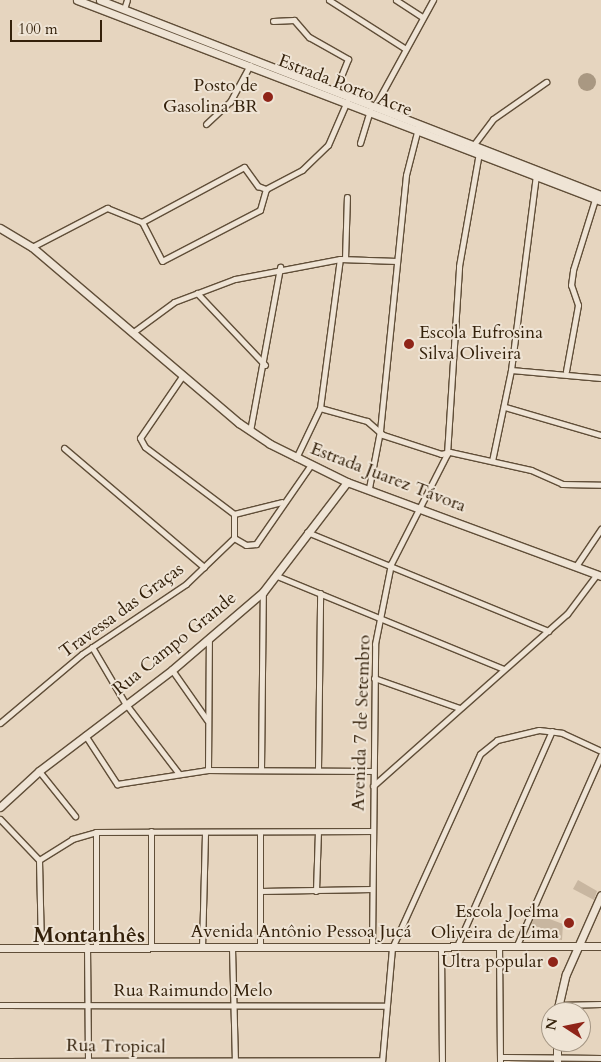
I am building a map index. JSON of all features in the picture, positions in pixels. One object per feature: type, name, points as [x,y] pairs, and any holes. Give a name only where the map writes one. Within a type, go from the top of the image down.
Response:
[{"type":"street","name":"Estrada Porto Acre","points":[[77,0],[417,130],[537,172],[599,197]]},
{"type":"street","name":"Estrada Porto Acre","points":[[100,0],[113,2],[124,9],[420,121],[475,143],[537,172]]},
{"type":"street","points":[[124,9],[127,0]]},
{"type":"street","points":[[329,0],[404,48]]},
{"type":"street","points":[[396,0],[422,17]]},
{"type":"street","points":[[376,104],[404,48],[433,0]]},
{"type":"street","points":[[273,21],[294,20],[309,37],[348,58],[336,88]]},
{"type":"street","points":[[206,124],[230,102],[250,65]]},
{"type":"street","points":[[475,143],[493,119],[546,82]]},
{"type":"street","points":[[32,247],[107,208],[142,222],[162,261],[260,210],[266,189],[302,170],[328,145],[350,94]]},
{"type":"street","points":[[360,143],[370,112]]},
{"type":"street","points":[[369,488],[380,431],[406,175],[420,121]]},
{"type":"street","points":[[447,454],[459,266],[479,152]]},
{"type":"street","points":[[142,222],[244,167],[258,186],[266,189]]},
{"type":"street","points":[[492,461],[505,407],[511,370],[537,172]]},
{"type":"street","points":[[296,459],[320,408],[342,259],[346,197]]},
{"type":"street","points":[[566,371],[578,305],[571,285],[573,270],[599,197]]},
{"type":"street","name":"Estrada Juarez Távora","points":[[0,228],[32,247],[131,334],[250,431],[296,459],[347,482],[369,488],[599,575]]},
{"type":"street","points":[[131,334],[162,308],[197,293],[280,267],[342,259],[397,261]]},
{"type":"street","points":[[250,431],[265,365],[280,267]]},
{"type":"street","points":[[197,293],[265,365]]},
{"type":"street","points":[[511,370],[566,371],[601,378]]},
{"type":"street","points":[[183,375],[140,434],[145,447],[234,514]]},
{"type":"street","points":[[505,407],[601,435]]},
{"type":"street","points":[[320,408],[367,421],[380,431],[447,454],[492,461],[562,484],[601,485]]},
{"type":"street","points":[[64,448],[204,567]]},
{"type":"street","name":"Avenida 7 de Setembro","points":[[372,948],[374,678],[381,619],[391,564],[447,454]]},
{"type":"street","points":[[234,514],[234,538],[246,545],[256,544],[282,502],[310,466]]},
{"type":"street","name":"Rua Campo Grande","points":[[0,807],[39,771],[84,734],[172,670],[263,592],[347,482]]},
{"type":"street","points":[[234,514],[282,502]]},
{"type":"street","points":[[576,566],[601,529]]},
{"type":"street","points":[[307,532],[391,564],[548,631]]},
{"type":"street","name":"Travessa das Graças","points":[[0,723],[92,648],[162,602],[204,567],[234,538]]},
{"type":"street","points":[[372,787],[458,708],[575,606],[599,575]]},
{"type":"street","points":[[277,576],[504,669]]},
{"type":"street","points":[[261,769],[263,592]]},
{"type":"street","points":[[318,769],[320,594]]},
{"type":"street","points":[[208,770],[209,639]]},
{"type":"street","points":[[92,648],[125,704],[179,774]]},
{"type":"street","points":[[172,670],[207,720]]},
{"type":"street","points":[[374,678],[458,708]]},
{"type":"street","points":[[457,946],[552,731]]},
{"type":"street","points":[[382,1061],[385,1006],[392,948],[480,754],[504,737],[552,731],[601,753],[517,945]]},
{"type":"street","points":[[84,734],[117,784],[208,770],[318,769],[374,772]]},
{"type":"street","points":[[39,771],[75,816]]},
{"type":"street","points":[[0,819],[39,860],[41,946]]},
{"type":"street","points":[[151,831],[151,946]]},
{"type":"street","points":[[39,860],[72,839],[96,832],[372,831]]},
{"type":"street","points":[[96,832],[96,945]]},
{"type":"street","points":[[202,948],[205,832]]},
{"type":"street","points":[[260,832],[260,948]]},
{"type":"street","points":[[316,891],[318,832]]},
{"type":"street","points":[[260,891],[372,889]]},
{"type":"street","points":[[559,1002],[577,946],[601,895]]},
{"type":"street","name":"Avenida Antônio Pessoa Jucá","points":[[0,948],[96,945],[202,948],[441,948],[499,945],[601,946]]},
{"type":"street","points":[[499,945],[500,1060],[601,1058]]},
{"type":"street","points":[[87,946],[88,1060]]},
{"type":"street","points":[[232,948],[232,1005],[235,1061]]},
{"type":"street","points":[[441,948],[442,1062]]},
{"type":"street","name":"Rua Raimundo Melo","points":[[0,1005],[385,1006]]},
{"type":"street","name":"Rua Tropical","points":[[0,1061],[382,1061]]},
{"type":"shaded area","points":[[587,73],[593,76],[596,82],[593,88],[587,91],[581,88],[578,82],[581,76]]},
{"type":"shaded area","points":[[578,880],[597,891],[594,900],[573,889]]},
{"type":"shaded area","points":[[536,914],[563,924],[562,940],[540,937],[541,928],[531,925]]},
{"type":"place","name":"Posto de Gasolina BR","points":[[268,97]]},
{"type":"place","name":"Escola Eufrosina Silva Oliveira","points":[[409,344]]},
{"type":"place","name":"Escola Joelma Oliveira de Lima","points":[[569,923]]},
{"type":"place","name":"Ultra popular","points":[[553,962]]},
{"type":"district","name":"Montanhês","points":[[89,936]]}]
